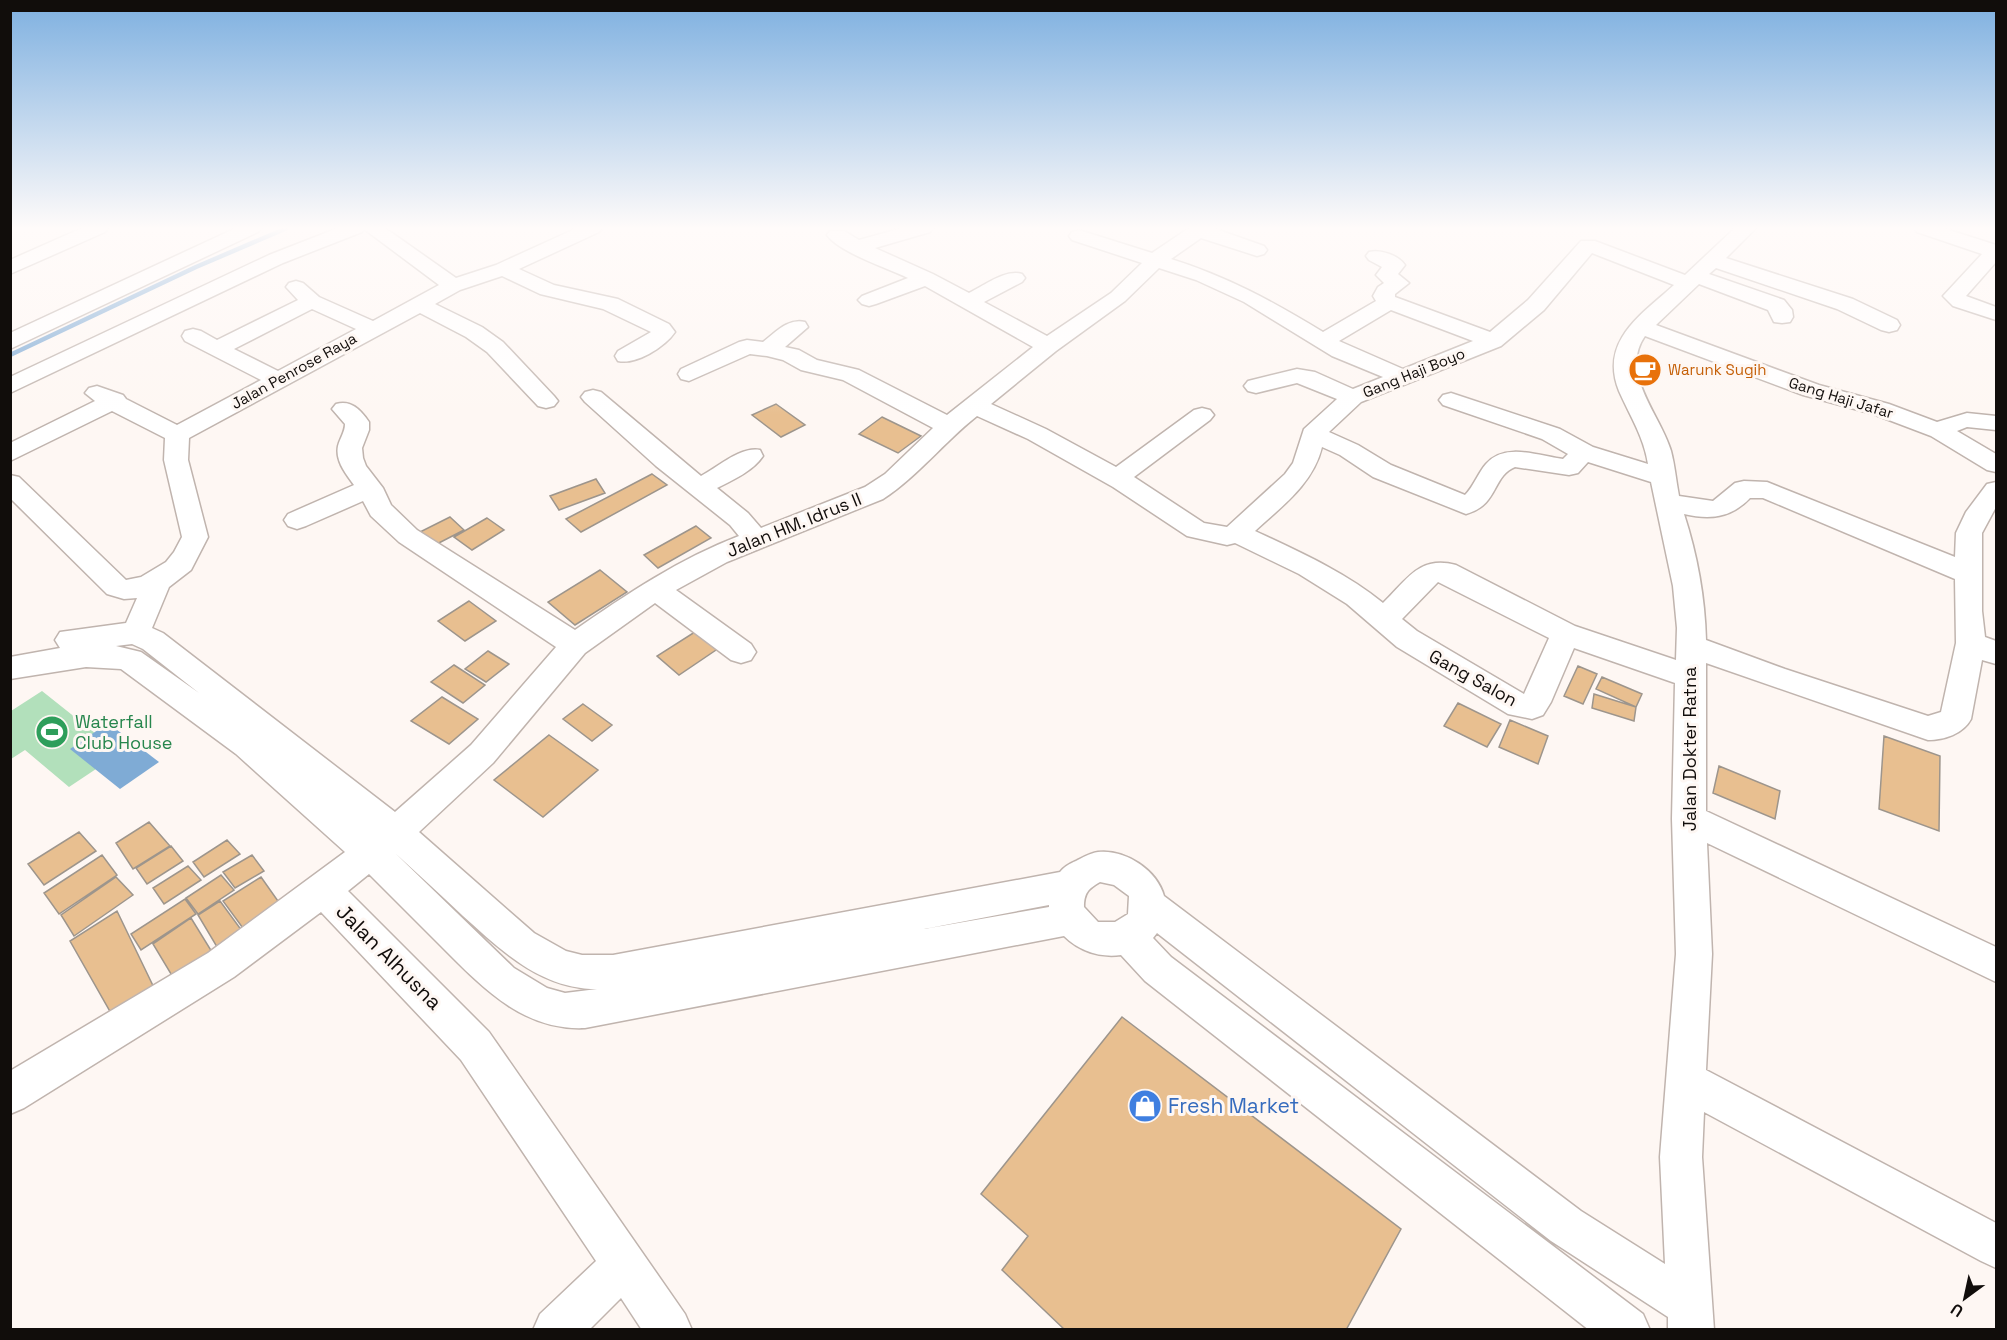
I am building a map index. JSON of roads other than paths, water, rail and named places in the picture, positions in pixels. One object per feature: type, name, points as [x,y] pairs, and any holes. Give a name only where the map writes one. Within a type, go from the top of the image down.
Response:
[{"type":"street","points":[[10,342],[118,291]]},
{"type":"street","points":[[10,386],[210,291]]},
{"type":"street","name":"Jalan Penrose Raya","points":[[177,435],[279,381],[371,328],[444,291]]},
{"type":"street","points":[[549,291],[610,304],[662,328],[664,332],[662,335],[626,356]]},
{"type":"street","points":[[869,300],[894,291]]},
{"type":"street","points":[[948,291],[1048,346]]},
{"type":"street","points":[[968,302],[990,291]]},
{"type":"street","name":"Jalan HM. Idrus II","points":[[323,891],[383,842],[482,754],[575,645],[655,589],[717,555],[755,538],[810,520],[874,493],[894,480],[948,426],[1048,346],[1125,291]]},
{"type":"street","points":[[1235,291],[1355,358],[1401,376]]},
{"type":"street","points":[[1386,291],[1384,296],[1388,302],[1493,341]]},
{"type":"street","name":"Gang Haji Boyo","points":[[1237,533],[1262,512],[1301,471],[1309,453],[1313,435],[1328,417],[1353,397],[1493,341],[1536,305],[1549,291]]},
{"type":"street","name":"Jalan Dokter Ratna","points":[[1680,291],[1641,327],[1627,346],[1624,371],[1631,391],[1648,422],[1659,452],[1665,490],[1688,586],[1691,646],[1689,819],[1694,954],[1681,1157],[1690,1317]]},
{"type":"street","points":[[1741,291],[1776,305],[1782,310],[1782,317]]},
{"type":"street","points":[[1782,291],[1845,304],[1889,325]]},
{"type":"street","points":[[1959,291],[1954,299],[1996,314]]},
{"type":"street","points":[[220,348],[304,294],[371,328]]},
{"type":"street","points":[[1323,341],[1388,302]]},
{"type":"street","points":[[419,304],[474,332],[495,347],[546,401]]},
{"type":"street","points":[[768,349],[797,327]]},
{"type":"street","name":"Gang Haji Jafar","points":[[1641,327],[1811,390],[1881,408],[1940,431],[1996,464]]},
{"type":"street","points":[[194,336],[279,381]]},
{"type":"street","points":[[689,374],[747,347],[768,349],[809,365],[851,375],[948,426]]},
{"type":"street","points":[[1256,386],[1297,376],[1307,377],[1353,397]]},
{"type":"street","points":[[10,453],[106,396],[177,435],[176,460],[195,537],[182,563],[146,585],[123,591],[10,483]]},
{"type":"street","points":[[593,397],[665,460],[701,486],[740,519],[755,538]]},
{"type":"street","points":[[1451,400],[1551,434],[1665,490],[1718,510],[1729,505],[1744,489],[1767,490],[1969,574]]},
{"type":"street","points":[[975,406],[1037,434],[1117,478],[1196,530],[1227,536],[1237,533]]},
{"type":"street","points":[[344,409],[357,422],[357,430],[350,448],[354,468],[370,488],[380,510],[408,536],[575,645]]},
{"type":"street","points":[[1117,478],[1202,415]]},
{"type":"street","points":[[1940,431],[1947,425],[1963,419],[1996,423]]},
{"type":"street","points":[[1313,435],[1349,450],[1382,471],[1466,505],[1476,499],[1490,475],[1500,464],[1508,460],[1525,460],[1569,467],[1584,452]]},
{"type":"street","points":[[701,486],[752,456]]},
{"type":"street","points":[[297,520],[370,488]]},
{"type":"street","points":[[1691,646],[1785,681],[1928,729],[1937,728],[1955,719],[1984,648],[1968,635],[1969,533],[1979,512],[1996,490]]},
{"type":"street","name":"Gang Salon","points":[[1237,533],[1309,567],[1357,597],[1407,639],[1519,706],[1532,707],[1565,634]]},
{"type":"street","points":[[1384,620],[1431,572],[1446,572],[1565,634],[1690,676]]},
{"type":"street","points":[[123,634],[146,585]]},
{"type":"street","points":[[655,589],[741,652]]},
{"type":"street","points":[[10,648],[123,634],[153,641],[383,842],[501,980],[539,1004],[565,1011],[585,1010],[1069,903],[1086,871],[1097,867],[1121,870],[1132,876],[1146,894],[1138,921],[1118,940],[1096,939],[1081,931],[1069,903]]},
{"type":"street","points":[[10,668],[81,657],[112,656],[130,660],[383,842]]},
{"type":"street","points":[[1689,819],[1996,965]]},
{"type":"street","name":"Jalan Alhusna","points":[[12,1089],[221,965],[323,891],[475,1046],[669,1329]]},
{"type":"street","points":[[1138,921],[1690,1317]]},
{"type":"street","points":[[1138,921],[1158,969],[1537,1263],[1627,1329]]},
{"type":"street","points":[[1686,1082],[1996,1246]]},
{"type":"street","points":[[556,1329],[623,1265]]},
{"type":"water","points":[[108,723],[159,762],[120,789],[70,749]]},
{"type":"waterway","points":[[10,355],[146,291]]},
{"type":"place","name":"Warunk Sugih","points":[[1645,370]]},
{"type":"place","name":"Waterfall Club House","points":[[52,732]]},
{"type":"place","name":"Fresh Market","points":[[1145,1106]]}]
